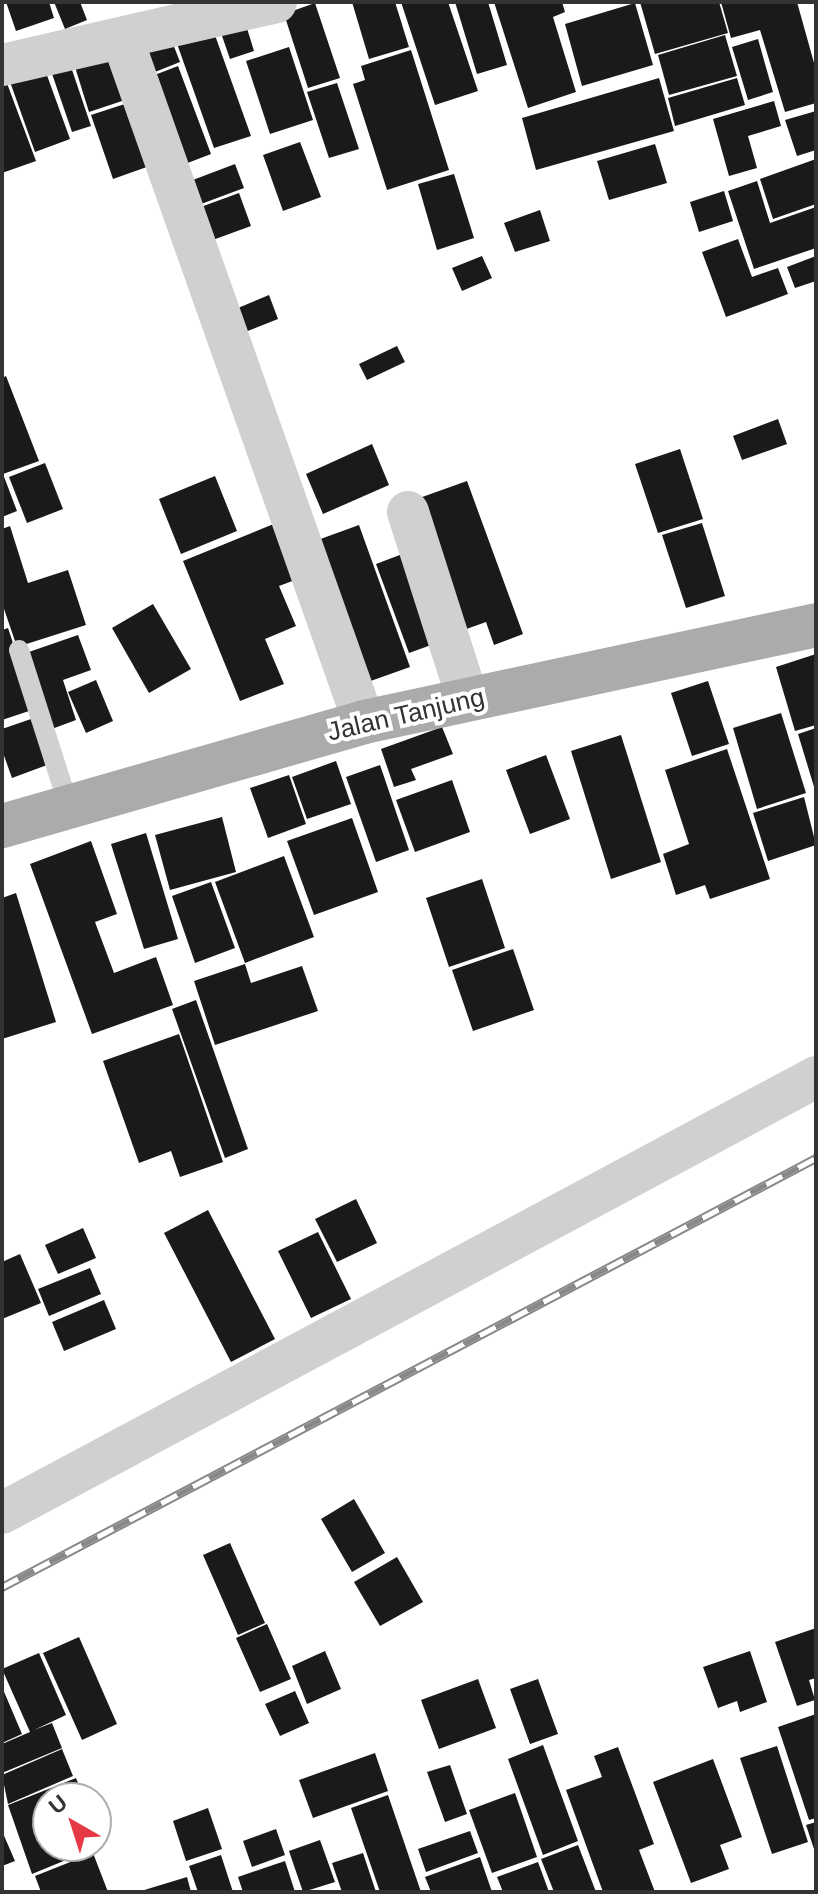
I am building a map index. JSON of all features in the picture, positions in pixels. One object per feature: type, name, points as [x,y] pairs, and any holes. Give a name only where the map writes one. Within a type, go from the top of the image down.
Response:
[{"type":"main road","name":"Jalan Tanjung","points":[[2,826],[364,722],[816,625]]},
{"type":"street","points":[[2,65],[276,2]]},
{"type":"street","points":[[122,38],[364,722]]},
{"type":"street","points":[[408,512],[468,700]]},
{"type":"street","points":[[2,1513],[816,1077]]},
{"type":"lane","points":[[19,650],[69,807]]},
{"type":"building","points":[[6,2],[49,2],[54,18],[16,31]]},
{"type":"building","points":[[54,2],[80,2],[87,20],[65,29]]},
{"type":"building","points":[[352,2],[395,2],[409,47],[369,59]]},
{"type":"building","points":[[401,2],[448,2],[478,91],[435,105]]},
{"type":"building","points":[[455,2],[488,2],[507,65],[477,74]]},
{"type":"building","points":[[494,2],[562,2],[565,12],[553,17],[576,92],[528,108]]},
{"type":"building","points":[[640,2],[719,2],[728,33],[655,54]]},
{"type":"building","points":[[721,2],[797,2],[816,70],[816,103],[785,112],[760,30],[731,38]]},
{"type":"building","points":[[315,3],[340,78],[308,88],[284,14]]},
{"type":"building","points":[[635,3],[653,65],[582,86],[565,24]]},
{"type":"building","points":[[211,24],[251,136],[214,148],[175,38]]},
{"type":"building","points":[[246,25],[254,51],[230,59],[221,33]]},
{"type":"building","points":[[168,31],[180,62],[150,74],[138,43]]},
{"type":"building","points":[[725,35],[737,76],[669,95],[658,55]]},
{"type":"building","points":[[758,39],[773,92],[748,100],[732,47]]},
{"type":"building","points":[[289,47],[313,120],[270,134],[246,61]]},
{"type":"building","points":[[411,50],[449,170],[387,190],[353,84],[365,80],[361,66]]},
{"type":"building","points":[[122,51],[137,96],[89,112],[75,67]]},
{"type":"building","points":[[68,58],[91,126],[72,132],[49,65]]},
{"type":"building","points":[[178,66],[211,154],[172,169],[139,81]]},
{"type":"building","points":[[44,67],[70,139],[35,152],[9,79]]},
{"type":"building","points":[[2,70],[36,161],[2,173]]},
{"type":"building","points":[[659,78],[674,131],[536,170],[522,118]]},
{"type":"building","points":[[737,78],[745,105],[675,126],[668,98]]},
{"type":"building","points":[[337,83],[359,149],[329,158],[307,92]]},
{"type":"building","points":[[137,100],[158,163],[113,179],[91,115]]},
{"type":"building","points":[[774,101],[781,126],[748,136],[757,168],[729,176],[713,119]]},
{"type":"building","points":[[816,111],[816,150],[797,156],[785,120]]},
{"type":"building","points":[[300,142],[321,197],[283,211],[263,155]]},
{"type":"building","points":[[655,144],[667,183],[609,200],[597,161]]},
{"type":"building","points":[[816,159],[816,204],[773,219],[760,179]]},
{"type":"building","points":[[235,164],[244,188],[185,210],[177,186]]},
{"type":"building","points":[[454,174],[474,238],[437,250],[418,184]]},
{"type":"building","points":[[757,181],[770,223],[816,207],[816,248],[754,269],[728,191]]},
{"type":"building","points":[[724,191],[733,221],[699,232],[690,202]]},
{"type":"building","points":[[239,193],[251,226],[199,245],[187,212]]},
{"type":"building","points":[[540,210],[550,241],[515,252],[504,223]]},
{"type":"building","points":[[738,239],[752,277],[778,268],[788,294],[726,317],[702,252]]},
{"type":"building","points":[[482,256],[492,278],[462,291],[452,268]]},
{"type":"building","points":[[816,256],[816,281],[795,288],[787,267]]},
{"type":"building","points":[[269,295],[278,319],[235,336],[226,313]]},
{"type":"building","points":[[397,346],[405,362],[367,380],[359,364]]},
{"type":"building","points":[[6,376],[39,461],[3,474],[17,511],[2,517],[2,378]]},
{"type":"building","points":[[778,419],[787,444],[742,460],[733,436]]},
{"type":"building","points":[[372,444],[389,485],[323,514],[306,474]]},
{"type":"building","points":[[680,449],[703,519],[658,533],[635,464]]},
{"type":"building","points":[[45,463],[63,509],[27,523],[9,477]]},
{"type":"building","points":[[215,476],[237,531],[181,554],[159,499]]},
{"type":"building","points":[[467,481],[523,634],[494,645],[486,622],[458,632],[411,501]]},
{"type":"building","points":[[281,521],[303,577],[279,586],[296,626],[265,639],[284,684],[240,701],[183,561]]},
{"type":"building","points":[[702,523],[725,596],[686,608],[662,535]]},
{"type":"building","points":[[359,525],[410,667],[365,683],[315,541]]},
{"type":"building","points":[[10,526],[28,583],[68,570],[86,625],[17,647],[2,603],[2,529]]},
{"type":"building","points":[[413,550],[445,640],[409,653],[376,564]]},
{"type":"building","points":[[153,604],[191,669],[149,693],[112,628]]},
{"type":"building","points":[[8,628],[35,709],[2,720],[2,630]]},
{"type":"building","points":[[78,635],[91,670],[63,680],[76,720],[49,730],[23,654]]},
{"type":"building","points":[[816,654],[816,725],[795,731],[776,667]]},
{"type":"building","points":[[96,680],[113,721],[86,733],[68,692]]},
{"type":"building","points":[[708,681],[729,744],[692,756],[671,693]]},
{"type":"building","points":[[781,713],[806,793],[757,809],[733,728]]},
{"type":"building","points":[[31,719],[47,765],[12,778],[2,750],[2,729]]},
{"type":"building","points":[[442,727],[453,754],[411,769],[416,780],[394,787],[381,749]]},
{"type":"building","points":[[816,728],[816,790],[815,790],[798,734]]},
{"type":"building","points":[[621,735],[661,862],[611,879],[571,751]]},
{"type":"building","points":[[727,749],[770,879],[710,899],[705,885],[676,895],[663,854],[689,844],[665,770]]},
{"type":"building","points":[[546,755],[570,819],[530,834],[506,770]]},
{"type":"building","points":[[336,761],[351,804],[307,819],[292,777]]},
{"type":"building","points":[[380,765],[409,850],[376,862],[346,777]]},
{"type":"building","points":[[289,775],[306,824],[268,838],[250,788]]},
{"type":"building","points":[[452,780],[470,832],[415,852],[396,800]]},
{"type":"building","points":[[804,797],[816,845],[768,861],[753,813]]},
{"type":"building","points":[[222,817],[236,872],[170,890],[155,835]]},
{"type":"building","points":[[352,818],[378,892],[314,915],[287,841]]},
{"type":"building","points":[[146,833],[178,939],[144,949],[111,844]]},
{"type":"building","points":[[91,841],[117,914],[95,922],[114,973],[156,957],[173,1005],[92,1034],[30,864]]},
{"type":"building","points":[[284,856],[314,937],[245,963],[215,882]]},
{"type":"building","points":[[482,879],[505,948],[449,967],[426,898]]},
{"type":"building","points":[[211,882],[235,948],[195,963],[172,896]]},
{"type":"building","points":[[16,893],[56,1022],[2,1039],[2,898]]},
{"type":"building","points":[[513,949],[534,1010],[473,1031],[452,970]]},
{"type":"building","points":[[245,964],[251,983],[302,966],[318,1011],[215,1045],[194,981]]},
{"type":"building","points":[[196,1000],[248,1149],[225,1158],[172,1009]]},
{"type":"building","points":[[179,1034],[223,1162],[180,1177],[171,1151],[139,1163],[103,1061]]},
{"type":"building","points":[[356,1199],[377,1243],[337,1262],[315,1219]]},
{"type":"building","points":[[208,1210],[275,1339],[231,1362],[164,1233]]},
{"type":"building","points":[[83,1228],[96,1258],[58,1274],[45,1245]]},
{"type":"building","points":[[318,1232],[351,1299],[311,1318],[278,1251]]},
{"type":"building","points":[[20,1254],[41,1303],[2,1319],[2,1262]]},
{"type":"building","points":[[90,1268],[101,1294],[49,1316],[38,1289]]},
{"type":"building","points":[[104,1300],[116,1329],[64,1351],[52,1322]]},
{"type":"building","points":[[354,1499],[385,1553],[352,1572],[321,1519]]},
{"type":"building","points":[[230,1543],[265,1623],[238,1635],[203,1555]]},
{"type":"building","points":[[397,1557],[423,1602],[380,1626],[354,1582]]},
{"type":"building","points":[[267,1624],[291,1679],[260,1692],[236,1638]]},
{"type":"building","points":[[816,1628],[816,1678],[809,1680],[815,1700],[797,1706],[775,1642]]},
{"type":"building","points":[[79,1637],[117,1724],[82,1740],[43,1653]]},
{"type":"building","points":[[325,1651],[341,1689],[307,1704],[292,1666]]},
{"type":"building","points":[[750,1651],[767,1702],[740,1712],[737,1701],[718,1708],[703,1667]]},
{"type":"building","points":[[39,1653],[66,1715],[34,1730],[52,1723],[62,1748],[2,1773],[2,1744],[30,1732],[2,1669]]},
{"type":"building","points":[[478,1679],[496,1728],[439,1749],[421,1700]]},
{"type":"building","points":[[538,1679],[558,1734],[530,1744],[510,1689]]},
{"type":"building","points":[[2,1687],[22,1734],[2,1743]]},
{"type":"building","points":[[295,1691],[309,1723],[280,1736],[265,1704]]},
{"type":"building","points":[[816,1714],[816,1818],[809,1820],[778,1727]]},
{"type":"building","points":[[543,1745],[578,1841],[543,1855],[508,1759]]},
{"type":"building","points":[[777,1746],[808,1842],[772,1854],[740,1758]]},
{"type":"building","points":[[618,1747],[654,1844],[639,1850],[655,1892],[603,1892],[566,1790],[602,1777],[594,1756]]},
{"type":"building","points":[[62,1749],[73,1776],[59,1782],[32,1782],[32,1794],[8,1804],[2,1775]]},
{"type":"building","points":[[375,1753],[388,1791],[313,1818],[299,1780]]},
{"type":"building","points":[[713,1759],[742,1837],[720,1845],[729,1869],[691,1883],[653,1782]]},
{"type":"building","points":[[450,1765],[467,1814],[445,1822],[427,1772]]},
{"type":"building","points":[[515,1793],[537,1857],[492,1873],[469,1810]]},
{"type":"building","points":[[32,1795],[32,1862],[61,1862],[32,1874],[8,1805]]},
{"type":"building","points":[[388,1795],[421,1892],[380,1892],[351,1808]]},
{"type":"building","points":[[208,1808],[222,1849],[186,1861],[173,1821]]},
{"type":"building","points":[[816,1822],[816,1852],[815,1852],[806,1825]]},
{"type":"building","points":[[276,1829],[285,1855],[252,1867],[243,1841]]},
{"type":"building","points":[[2,1831],[15,1861],[2,1866]]},
{"type":"building","points":[[470,1831],[478,1853],[426,1872],[418,1849]]},
{"type":"building","points":[[320,1840],[335,1882],[303,1892],[289,1851]]},
{"type":"building","points":[[578,1845],[596,1892],[554,1892],[541,1859]]},
{"type":"building","points":[[363,1853],[376,1892],[342,1892],[332,1863]]},
{"type":"building","points":[[221,1855],[233,1892],[198,1892],[189,1866]]},
{"type":"building","points":[[480,1857],[492,1892],[431,1892],[425,1877]]},
{"type":"building","points":[[285,1861],[295,1892],[243,1892],[238,1877]]},
{"type":"building","points":[[70,1862],[96,1862],[108,1892],[41,1892],[35,1876]]},
{"type":"building","points":[[538,1862],[549,1892],[503,1892],[497,1877]]},
{"type":"building","points":[[187,1877],[191,1892],[141,1892],[141,1891]]},
{"type":"railway","points":[[2,1587],[816,1158]]}]
